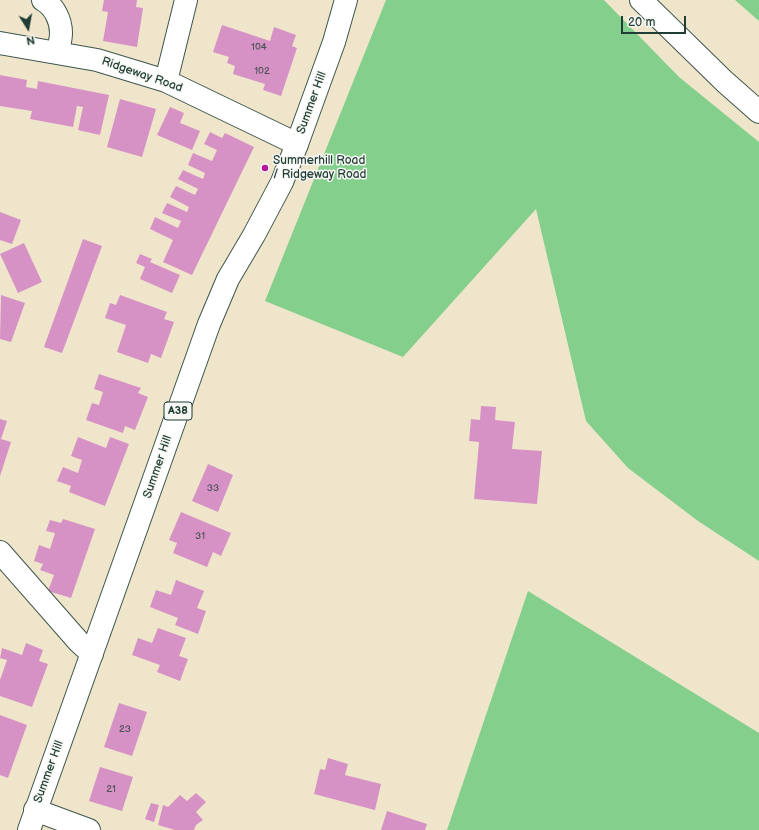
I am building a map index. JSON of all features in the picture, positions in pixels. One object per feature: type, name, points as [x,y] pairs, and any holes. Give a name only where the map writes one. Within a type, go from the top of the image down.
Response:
[{"type":"main road","points":[[43,0],[54,10],[59,23],[61,33],[58,52]]},
{"type":"main road","points":[[166,81],[186,0]]},
{"type":"main road","name":"Summer Hill","points":[[32,820],[208,324],[228,279],[254,235],[282,182],[334,42],[346,0]]},
{"type":"main road","points":[[641,0],[725,82],[759,112]]},
{"type":"main road","name":"Ridgeway Road","points":[[0,43],[97,60],[166,81],[297,144]]},
{"type":"main road","points":[[0,552],[79,642],[92,654]]},
{"type":"main road","points":[[32,820],[90,830]]},
{"type":"green space","points":[[386,0],[604,0],[679,77],[759,142],[759,561],[698,521],[628,468],[586,421],[536,209],[403,357],[265,301]]},
{"type":"green space","points":[[735,0],[759,0],[759,21]]},
{"type":"green space","points":[[528,591],[759,733],[759,830],[447,830]]},
{"type":"building","points":[[104,0],[137,0],[136,7],[143,8],[137,47],[103,41],[108,12],[102,11]]},
{"type":"building","points":[[222,25],[270,41],[274,27],[296,35],[292,46],[297,48],[281,96],[263,90],[265,84],[233,74],[235,66],[227,63],[229,57],[213,52]]},
{"type":"building","points":[[0,75],[27,80],[26,87],[37,89],[38,81],[109,95],[100,135],[78,130],[83,107],[77,106],[73,127],[30,119],[32,111],[0,106]]},
{"type":"building","points":[[120,99],[156,109],[142,157],[107,147]]},
{"type":"building","points":[[170,107],[184,113],[180,123],[200,131],[192,150],[157,135]]},
{"type":"building","points":[[210,132],[222,138],[225,133],[254,147],[192,275],[163,262],[173,240],[150,229],[155,217],[178,228],[181,221],[162,213],[167,203],[187,212],[189,207],[170,197],[176,186],[195,195],[198,189],[178,179],[183,170],[203,179],[205,173],[188,165],[193,153],[212,161],[217,150],[204,144]]},
{"type":"building","points":[[0,212],[21,220],[12,244],[0,240]]},
{"type":"building","points":[[83,239],[102,246],[62,353],[44,347]]},
{"type":"building","points":[[24,243],[42,282],[18,293],[0,254]]},
{"type":"building","points":[[140,254],[152,259],[150,262],[180,275],[172,293],[140,279],[145,267],[136,263]]},
{"type":"building","points":[[1,295],[25,303],[11,342],[0,339]]},
{"type":"building","points":[[120,295],[167,312],[164,319],[174,322],[161,358],[151,354],[148,363],[117,352],[126,325],[105,318],[110,303],[116,305]]},
{"type":"building","points":[[99,374],[141,388],[138,393],[148,397],[135,430],[125,426],[123,433],[86,420],[92,403],[99,405],[103,392],[94,389]]},
{"type":"building","points":[[481,406],[496,407],[495,420],[515,422],[512,449],[542,451],[537,504],[474,499],[479,442],[469,441],[471,419],[480,420]]},
{"type":"building","points":[[0,419],[7,421],[1,439],[11,442],[0,476]]},
{"type":"building","points":[[78,437],[106,448],[110,437],[129,444],[105,506],[69,492],[71,486],[57,481],[63,467],[78,473],[82,460],[71,456]]},
{"type":"building","points":[[208,464],[233,475],[218,512],[192,501]]},
{"type":"building","points":[[181,512],[231,533],[221,556],[213,552],[207,567],[173,553],[177,543],[169,540]]},
{"type":"building","points":[[63,519],[95,529],[71,598],[48,591],[54,575],[40,570],[43,564],[34,561],[39,545],[50,549],[55,533],[46,531],[50,520],[61,523]]},
{"type":"building","points":[[176,580],[204,591],[197,608],[206,611],[198,634],[175,625],[178,618],[150,607],[156,590],[171,595]]},
{"type":"building","points":[[158,628],[186,638],[179,656],[188,659],[180,681],[157,672],[160,665],[132,655],[138,638],[152,643]]},
{"type":"building","points":[[26,643],[43,650],[39,661],[48,664],[32,707],[0,696],[0,680],[7,660],[0,658],[2,648],[22,655]]},
{"type":"building","points":[[119,703],[147,712],[132,756],[104,747]]},
{"type":"building","points":[[0,715],[27,725],[8,778],[0,775]]},
{"type":"building","points":[[328,758],[348,764],[345,775],[381,784],[375,810],[314,794],[320,769],[325,770]]},
{"type":"building","points":[[100,767],[133,777],[122,811],[89,801]]},
{"type":"building","points":[[196,793],[206,802],[196,812],[203,820],[196,825],[194,830],[175,830],[158,825],[163,805],[168,807],[180,795],[187,801]]},
{"type":"building","points":[[151,803],[159,805],[154,822],[145,819]]},
{"type":"building","points":[[387,811],[427,824],[425,830],[381,830]]},
{"type":"place","name":"Summerhill Road / Ridgeway Road","points":[[265,168]]}]
